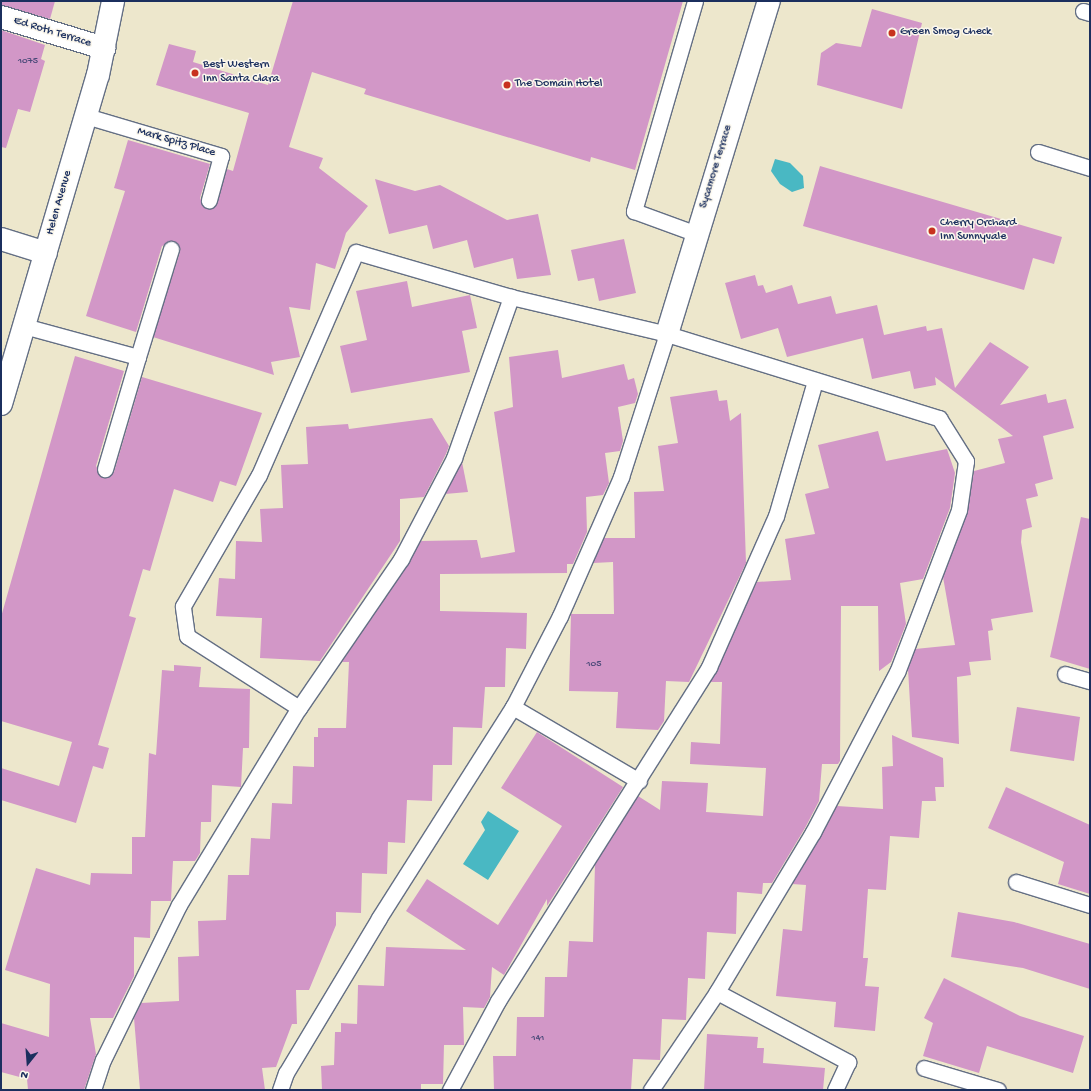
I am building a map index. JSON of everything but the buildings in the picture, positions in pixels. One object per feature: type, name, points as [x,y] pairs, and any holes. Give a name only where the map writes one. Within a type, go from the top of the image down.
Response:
[{"type":"street","name":"Helen Avenue","points":[[1,404],[86,116],[104,48],[113,1]]},
{"type":"street","name":"Sycamore Terrace","points":[[667,334],[769,1]]},
{"type":"street","name":"Ed Roth Terrace","points":[[1,17],[104,48]]},
{"type":"street","points":[[1,240],[46,253]]},
{"type":"lane","points":[[695,1],[634,211],[697,234]]},
{"type":"lane","name":"Mark Spitz Place","points":[[86,116],[221,156],[209,200]]},
{"type":"lane","points":[[1038,152],[1090,168]]},
{"type":"lane","points":[[105,468],[171,249]]},
{"type":"lane","points":[[299,708],[187,636],[183,606],[259,475],[356,252],[511,297],[667,334],[815,381],[940,418],[966,461],[959,510],[897,672],[813,832],[717,992],[651,1090]]},
{"type":"lane","points":[[93,1090],[103,1060],[179,905],[299,708],[401,559],[454,458],[511,297]]},
{"type":"lane","points":[[24,326],[138,357]]},
{"type":"lane","points":[[280,1090],[286,1073],[379,918],[513,707],[560,616],[621,477],[667,334]]},
{"type":"lane","points":[[450,1090],[498,1001],[639,781],[709,668],[776,516],[815,381]]},
{"type":"lane","points":[[1065,674],[1090,681]]},
{"type":"lane","points":[[513,707],[639,781]]},
{"type":"lane","points":[[1016,882],[1090,905]]},
{"type":"lane","points":[[717,992],[848,1062],[835,1090]]},
{"type":"lane","points":[[924,1068],[998,1090]]},
{"type":"water","points":[[775,159],[790,163],[803,176],[804,188],[792,192],[780,184],[771,171]]},
{"type":"water","points":[[488,811],[519,831],[488,880],[463,864],[485,830],[481,822]]},
{"type":"place","name":"Green Smog Check","points":[[892,33]]},
{"type":"place","name":"Best Western Inn Santa Clara","points":[[195,73]]},
{"type":"place","name":"The Domain Hotel","points":[[507,85]]},
{"type":"place","name":"Cherry Orchard Inn Sunnyvale","points":[[932,231]]}]
